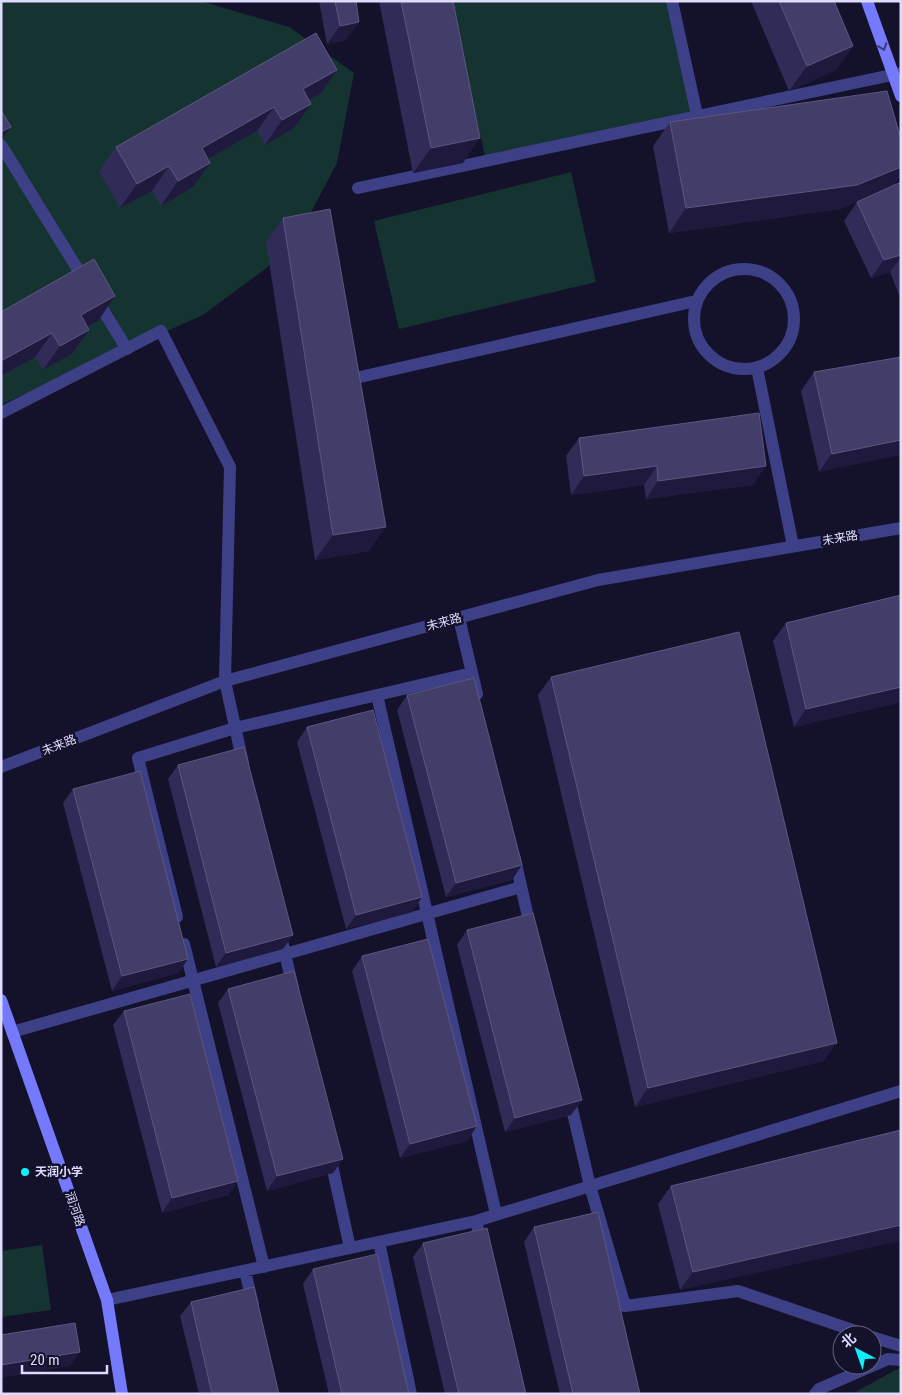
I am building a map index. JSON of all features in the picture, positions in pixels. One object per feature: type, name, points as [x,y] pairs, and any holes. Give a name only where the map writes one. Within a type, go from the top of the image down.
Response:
[{"type":"street","points":[[672,1],[697,116]]},
{"type":"street","points":[[867,1],[897,74],[901,96]]},
{"type":"street","points":[[358,188],[897,74]]},
{"type":"street","points":[[1,145],[127,349]]},
{"type":"street","points":[[748,268],[765,273],[780,283],[790,298],[794,315],[793,333],[785,348],[773,361],[757,368],[741,370],[725,367],[711,359],[701,347],[694,332],[693,317],[696,301],[704,287],[716,277],[731,270],[748,268]]},
{"type":"street","points":[[351,379],[696,301]]},
{"type":"street","points":[[1,413],[161,331],[230,467],[225,682],[246,775]]},
{"type":"street","points":[[757,368],[793,546]]},
{"type":"street","name":"未来路","points":[[1,767],[225,682],[598,580],[901,528]]},
{"type":"street","points":[[459,618],[479,702]]},
{"type":"street","points":[[264,1267],[138,758],[235,728],[472,673]]},
{"type":"street","points":[[377,695],[496,1214]]},
{"type":"street","points":[[510,839],[535,945]]},
{"type":"street","points":[[12,1032],[521,887]]},
{"type":"street","points":[[277,916],[296,1002]]},
{"type":"street","name":"润河路","points":[[1,1000],[107,1300],[122,1394]]},
{"type":"street","points":[[566,1080],[590,1186],[626,1306],[738,1291],[838,1325]]},
{"type":"street","points":[[107,1300],[476,1221],[901,1091]]},
{"type":"street","points":[[327,1144],[350,1248]]},
{"type":"street","points":[[476,1221],[486,1259]]},
{"type":"street","points":[[378,1242],[411,1394]]},
{"type":"street","points":[[245,1271],[256,1318]]},
{"type":"street","points":[[882,1340],[901,1346]]},
{"type":"street","points":[[815,1394],[819,1389],[888,1359],[901,1360]]},
{"type":"green space","points":[[1,1],[200,1],[289,27],[354,73],[337,163],[291,250],[203,315],[1,405]]},
{"type":"green space","points":[[449,1],[672,1],[697,115],[486,160]]},
{"type":"green space","points":[[571,172],[596,282],[399,329],[374,221]]},
{"type":"green space","points":[[42,1245],[51,1310],[1,1317],[1,1251]]},
{"type":"green space","points":[[901,1367],[901,1394],[852,1394]]},
{"type":"building","points":[[335,1],[356,1],[359,22],[340,26]]},
{"type":"building","points":[[401,1],[453,1],[480,138],[431,148]]},
{"type":"building","points":[[779,1],[834,1],[853,46],[807,66]]},
{"type":"building","points":[[316,33],[337,70],[303,89],[311,104],[282,120],[274,107],[202,148],[210,163],[178,181],[169,166],[137,184],[116,147]]},
{"type":"building","points":[[887,91],[901,139],[901,167],[857,185],[686,208],[670,122]]},
{"type":"building","points":[[1,110],[11,127],[1,132]]},
{"type":"building","points":[[901,182],[901,255],[884,260],[857,202]]},
{"type":"building","points":[[330,209],[386,527],[333,535],[283,218]]},
{"type":"building","points":[[94,259],[115,296],[81,315],[89,330],[60,346],[52,333],[1,361],[1,312]]},
{"type":"building","points":[[901,357],[901,440],[832,454],[814,372]]},
{"type":"building","points":[[759,413],[766,466],[658,481],[657,466],[584,476],[579,438]]},
{"type":"building","points":[[901,595],[901,687],[806,709],[786,623]]},
{"type":"building","points":[[739,632],[837,1043],[648,1088],[551,677]]},
{"type":"building","points":[[474,678],[522,865],[456,883],[407,695]]},
{"type":"building","points":[[373,710],[422,897],[356,915],[307,727]]},
{"type":"building","points":[[244,747],[293,935],[226,953],[178,765]]},
{"type":"building","points":[[140,771],[188,959],[122,976],[73,789]]},
{"type":"building","points":[[533,913],[582,1100],[515,1118],[467,930]]},
{"type":"building","points":[[428,939],[477,1126],[410,1144],[362,956]]},
{"type":"building","points":[[294,971],[343,1159],[277,1176],[228,989]]},
{"type":"building","points":[[190,994],[238,1181],[172,1198],[124,1011]]},
{"type":"building","points":[[901,1130],[901,1225],[693,1272],[671,1186]]},
{"type":"building","points":[[598,1212],[640,1394],[573,1394],[534,1227]]},
{"type":"building","points":[[487,1228],[526,1394],[459,1394],[423,1243]]},
{"type":"building","points":[[377,1254],[409,1394],[342,1394],[313,1269]]},
{"type":"building","points":[[254,1287],[279,1394],[212,1394],[191,1302]]},
{"type":"building","points":[[75,1323],[80,1352],[1,1365],[1,1335]]},
{"type":"place","name":"天润小学","points":[[25,1172]]}]
